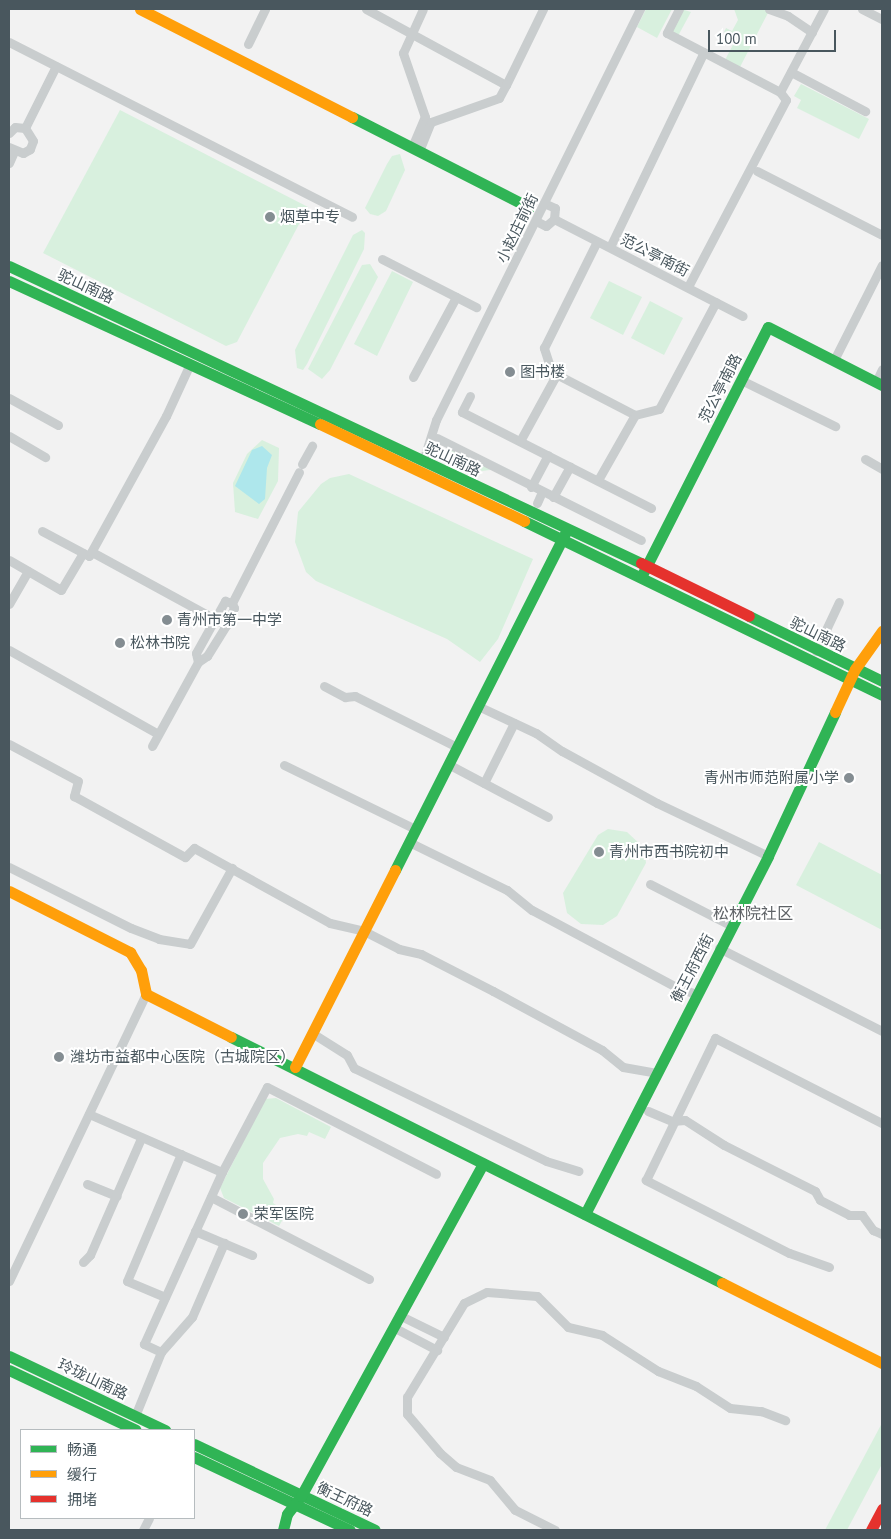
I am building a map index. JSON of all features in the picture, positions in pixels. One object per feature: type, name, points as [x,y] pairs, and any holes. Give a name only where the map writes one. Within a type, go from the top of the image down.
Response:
[{"type":"street","points":[[140,9],[529,207]]},
{"type":"street","points":[[248,44],[265,9]]},
{"type":"street","points":[[366,9],[506,85]]},
{"type":"street","points":[[415,149],[425,117],[403,53],[410,33],[423,9]]},
{"type":"street","points":[[415,149],[431,122],[499,98],[543,9]]},
{"type":"street","name":"小赵庄前街","points":[[423,461],[436,420],[640,9]]},
{"type":"street","points":[[679,9],[666,33],[780,92],[786,100],[688,287]]},
{"type":"street","points":[[769,9],[779,14],[784,21],[794,22],[812,32]]},
{"type":"street","points":[[780,92],[824,9]]},
{"type":"street","points":[[862,9],[882,19]]},
{"type":"street","points":[[9,42],[352,217]]},
{"type":"street","points":[[610,247],[704,52]]},
{"type":"street","points":[[25,128],[56,66]]},
{"type":"street","points":[[791,72],[865,111]]},
{"type":"street","points":[[9,133],[15,128],[25,128],[33,136],[32,145],[23,153],[11,150],[9,163]]},
{"type":"street","points":[[757,171],[882,235]]},
{"type":"street","points":[[536,221],[546,226],[554,219],[555,208],[544,203]]},
{"type":"street","name":"范公亭南街","points":[[554,219],[743,316]]},
{"type":"street","points":[[520,441],[554,379],[554,373],[544,348],[597,241]]},
{"type":"street","points":[[382,259],[476,307]]},
{"type":"street","points":[[834,360],[882,265]]},
{"type":"street","name":"驼山南路","points":[[9,266],[423,461],[565,534],[642,577],[882,695]]},
{"type":"street","name":"驼山南路","points":[[9,281],[189,366],[565,534],[648,566],[816,651],[882,681]]},
{"type":"street","points":[[413,377],[456,297]]},
{"type":"street","points":[[554,373],[635,415],[659,409],[716,302]]},
{"type":"street","name":"范公亭南路","points":[[642,577],[768,327],[879,384]]},
{"type":"street","points":[[9,560],[61,590],[88,553],[166,416],[189,366]]},
{"type":"street","points":[[879,384],[882,369]]},
{"type":"street","points":[[741,380],[835,426]]},
{"type":"street","points":[[470,396],[462,412],[651,508]]},
{"type":"street","points":[[9,398],[58,425]]},
{"type":"street","points":[[598,480],[635,415]]},
{"type":"street","points":[[9,438],[45,457]]},
{"type":"street","points":[[436,438],[553,498],[642,540]]},
{"type":"street","points":[[152,746],[198,662],[207,656],[226,625],[234,608],[232,603],[312,446]]},
{"type":"street","points":[[531,487],[548,455]]},
{"type":"street","points":[[865,459],[882,469]]},
{"type":"street","points":[[553,498],[570,466]]},
{"type":"street","points":[[537,503],[542,492]]},
{"type":"street","points":[[42,531],[226,625]]},
{"type":"street","points":[[295,1068],[565,534]]},
{"type":"street","points":[[9,604],[28,571]]},
{"type":"street","points":[[198,662],[196,654],[214,619],[225,601],[232,603]]},
{"type":"street","points":[[816,651],[839,602]]},
{"type":"street","name":"衡王府西街","points":[[585,1214],[730,925],[768,856],[855,668],[866,659],[882,631]]},
{"type":"street","points":[[9,650],[158,734]]},
{"type":"street","points":[[324,686],[345,697],[355,696],[457,747]]},
{"type":"street","points":[[478,706],[514,723],[657,803],[768,856]]},
{"type":"street","points":[[484,783],[514,723]]},
{"type":"street","points":[[9,744],[78,781],[74,796],[185,857],[194,848],[330,923],[364,931],[398,949],[421,954],[602,1050],[623,1067],[656,1073]]},
{"type":"street","points":[[448,764],[548,816]]},
{"type":"street","points":[[284,765],[416,830]]},
{"type":"street","points":[[409,842],[507,890],[532,910],[678,988],[696,994]]},
{"type":"street","points":[[9,867],[159,940],[190,944],[232,868]]},
{"type":"street","points":[[650,884],[730,925]]},
{"type":"street","points":[[9,891],[130,952],[136,957],[146,994],[9,1281]]},
{"type":"street","points":[[719,948],[882,1030]]},
{"type":"street","points":[[146,994],[882,1363]]},
{"type":"street","points":[[312,1033],[347,1055],[354,1068],[546,1161],[579,1171]]},
{"type":"street","points":[[829,1267],[789,1253],[646,1180],[672,1121],[715,1038],[882,1123]]},
{"type":"street","points":[[161,1352],[144,1344],[210,1197],[267,1086],[436,1174]]},
{"type":"street","points":[[648,1111],[672,1121],[685,1120],[724,1145],[815,1192],[827,1204],[849,1215],[862,1215],[873,1230],[882,1234]]},
{"type":"street","points":[[89,1114],[222,1172]]},
{"type":"street","points":[[83,1262],[90,1255],[141,1138]]},
{"type":"street","points":[[165,1297],[127,1281],[181,1154]]},
{"type":"street","points":[[283,1530],[287,1514],[298,1500],[483,1163]]},
{"type":"street","points":[[87,1184],[117,1196]]},
{"type":"street","points":[[210,1197],[369,1279]]},
{"type":"street","points":[[195,1231],[252,1255]]},
{"type":"street","points":[[135,1416],[161,1352],[192,1317],[224,1243]]},
{"type":"street","points":[[555,1530],[515,1510],[490,1480],[456,1467],[440,1453],[407,1414],[407,1397],[464,1304],[487,1292],[537,1296],[568,1327],[602,1335],[658,1371],[696,1386],[730,1408],[761,1411],[785,1420]]},
{"type":"street","points":[[400,1315],[444,1337]]},
{"type":"street","points":[[393,1327],[437,1350]]},
{"type":"street","name":"玲珑山南路","points":[[9,1356],[163,1429]]},
{"type":"street","name":"玲珑山南路","points":[[9,1370],[134,1429]]},
{"type":"street","points":[[195,1445],[298,1500]]},
{"type":"street","points":[[195,1457],[298,1500]]},
{"type":"street","name":"衡王府路","points":[[298,1500],[350,1530]]},
{"type":"street","name":"衡王府路","points":[[298,1500],[376,1530]]},
{"type":"street","points":[[871,1530],[882,1509]]},
{"type":"street","points":[[878,1530],[882,1521]]},
{"type":"green space","points":[[646,9],[672,9],[657,38],[637,27]]},
{"type":"green space","points":[[681,9],[691,12],[678,36],[670,31]]},
{"type":"green space","points":[[734,9],[770,9],[740,67],[725,60],[736,39],[724,32],[726,28],[732,31],[738,20]]},
{"type":"green space","points":[[801,84],[869,119],[859,139],[797,108],[801,100],[794,96]]},
{"type":"green space","points":[[120,110],[308,207],[237,342],[226,346],[43,253]]},
{"type":"green space","points":[[400,154],[405,170],[386,211],[378,216],[370,214],[365,208],[387,164],[392,156]]},
{"type":"green space","points":[[362,230],[365,233],[364,249],[307,364],[303,370],[297,368],[295,350],[353,235]]},
{"type":"green space","points":[[370,264],[378,277],[330,370],[322,379],[308,369],[362,265]]},
{"type":"green space","points":[[392,271],[413,282],[377,356],[354,344]]},
{"type":"green space","points":[[609,281],[642,297],[623,335],[590,318]]},
{"type":"green space","points":[[650,301],[683,318],[664,355],[631,338]]},
{"type":"green space","points":[[262,440],[279,448],[278,481],[258,519],[235,512],[233,483],[247,454]]},
{"type":"green space","points":[[448,447],[486,465],[490,470],[482,471],[445,453]]},
{"type":"green space","points":[[349,474],[533,559],[498,639],[480,662],[447,639],[316,581],[306,572],[295,542],[298,512],[321,484],[330,478]]},
{"type":"green space","points":[[608,829],[627,832],[644,848],[646,863],[617,916],[603,925],[581,924],[567,913],[563,893],[598,835]]},
{"type":"green space","points":[[819,842],[882,875],[882,930],[796,885]]},
{"type":"green space","points":[[276,1098],[331,1127],[325,1139],[309,1132],[307,1136],[298,1134],[280,1138],[263,1163],[263,1179],[274,1199],[273,1203],[287,1212],[279,1226],[224,1198],[220,1188],[265,1099]]},
{"type":"green space","points":[[882,1423],[882,1464],[847,1530],[825,1530]]},
{"type":"water","points":[[262,446],[272,455],[267,468],[265,499],[259,504],[235,486],[252,450]]},
{"type":"traffic: fast","points":[[352,117],[529,207]]},
{"type":"traffic: fast","points":[[9,266],[641,563]]},
{"type":"traffic: fast","points":[[9,281],[320,424]]},
{"type":"traffic: fast","points":[[641,577],[768,327],[882,385]]},
{"type":"traffic: fast","points":[[524,521],[882,695]]},
{"type":"traffic: fast","points":[[395,870],[566,532]]},
{"type":"traffic: fast","points":[[749,616],[882,681]]},
{"type":"traffic: fast","points":[[585,1214],[768,856],[835,712]]},
{"type":"traffic: fast","points":[[231,1037],[722,1283]]},
{"type":"traffic: fast","points":[[283,1530],[287,1514],[301,1496],[483,1163]]},
{"type":"traffic: fast","points":[[9,1356],[163,1429]]},
{"type":"traffic: fast","points":[[9,1370],[134,1429]]},
{"type":"traffic: fast","points":[[195,1444],[375,1530]]},
{"type":"traffic: fast","points":[[195,1457],[350,1530]]},
{"type":"traffic: slow","points":[[140,9],[352,117]]},
{"type":"traffic: slow","points":[[320,424],[524,521]]},
{"type":"traffic: slow","points":[[835,712],[855,669],[882,631]]},
{"type":"traffic: slow","points":[[295,1067],[395,870]]},
{"type":"traffic: slow","points":[[9,891],[130,952],[141,970],[146,994],[231,1037]]},
{"type":"traffic: slow","points":[[722,1283],[882,1363]]},
{"type":"traffic: jam","points":[[641,563],[749,616]]},
{"type":"traffic: jam","points":[[871,1530],[882,1509]]},
{"type":"place","name":"烟草中专","points":[[270,217]]},
{"type":"place","name":"图书楼","points":[[510,372]]},
{"type":"place","name":"青州市第一中学","points":[[167,620]]},
{"type":"place","name":"松林书院","points":[[120,643]]},
{"type":"place","name":"青州市师范附属小学","points":[[849,778]]},
{"type":"place","name":"青州市西书院初中","points":[[599,852]]},
{"type":"place","name":"潍坊市益都中心医院（古城院区）","points":[[59,1057]]},
{"type":"place","name":"荣军医院","points":[[243,1214]]},
{"type":"district","name":"松林院社区","points":[[753,913]]}]
